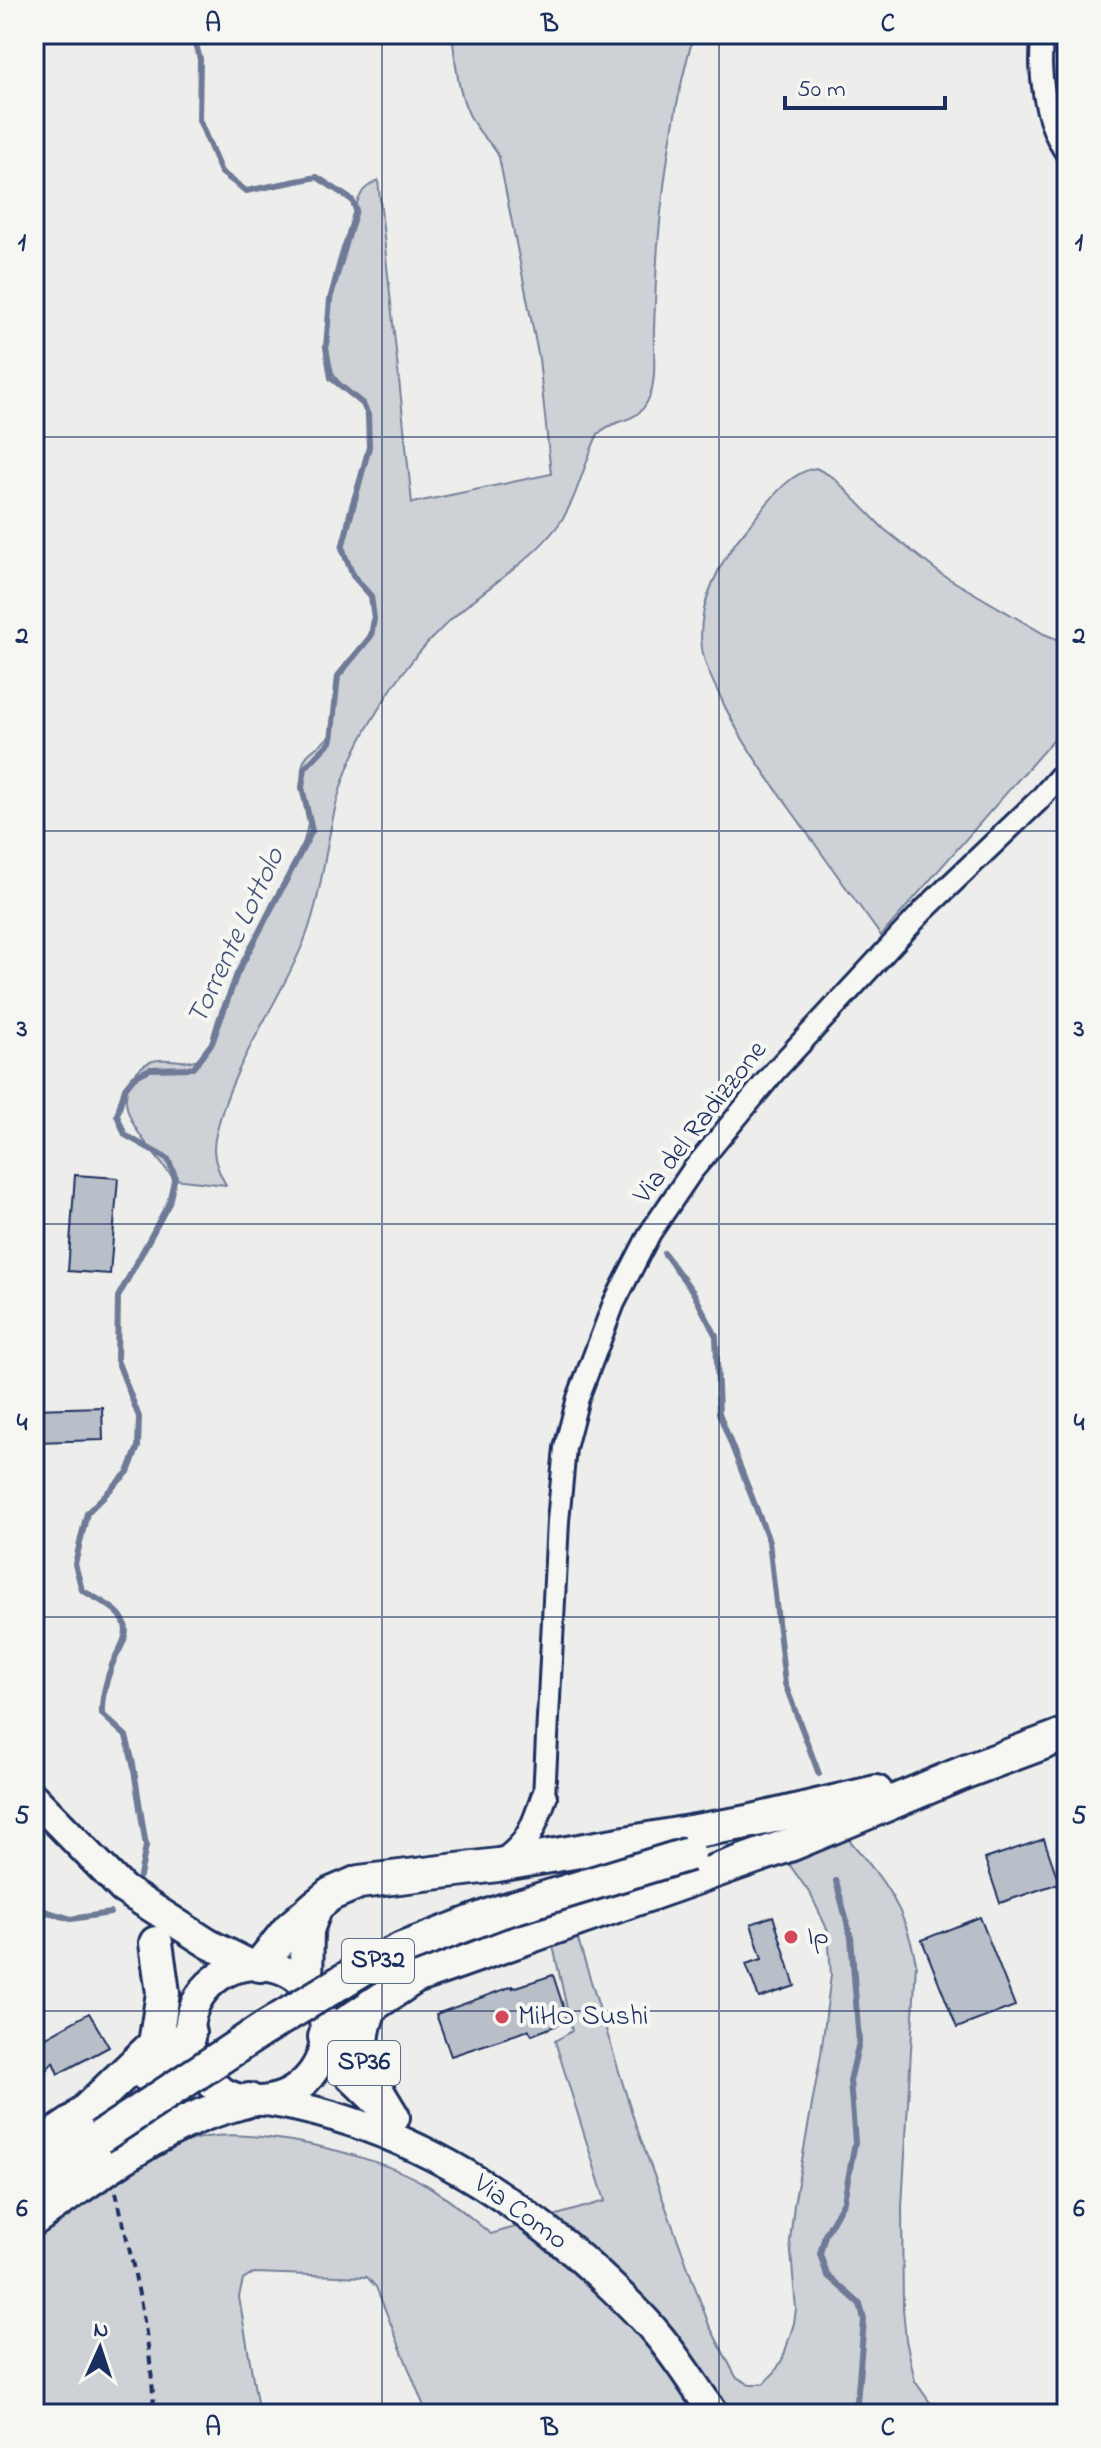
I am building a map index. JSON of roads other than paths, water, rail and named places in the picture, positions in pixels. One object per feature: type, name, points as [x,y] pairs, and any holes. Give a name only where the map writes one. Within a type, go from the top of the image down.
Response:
[{"type":"main road","name":"SP32","points":[[34,2184],[262,2030],[369,1965],[402,1949],[499,1912],[836,1813],[965,1772],[1067,1734]]},
{"type":"main road","points":[[34,2219],[189,2028],[197,2000],[208,1986],[224,1973],[256,1965],[289,1929],[331,1894],[359,1882],[498,1865],[748,1822],[965,1772]]},
{"type":"main road","points":[[324,2044],[372,2005],[415,1977],[792,1844],[965,1772]]},
{"type":"main road","points":[[34,2149],[95,2142],[180,2126],[203,2115],[290,2093],[317,2067],[324,2044],[321,2010],[306,1985],[287,1972],[256,1965],[209,1944],[123,1889],[35,1800]]},
{"type":"main road","points":[[123,1889],[173,1977],[189,2028],[192,2055],[203,2075],[224,2092],[258,2100]]},
{"type":"main road","points":[[306,1985],[307,1930],[316,1906]]},
{"type":"main road","points":[[95,2142],[155,2044],[163,1993],[156,1943]]},
{"type":"main road","name":"SP36","points":[[372,2005],[360,2038],[362,2052],[369,2078],[393,2117]]},
{"type":"main road","name":"SP36","points":[[324,2044],[393,2117],[437,2157]]},
{"type":"main road","name":"Via Como","points":[[258,2100],[309,2108],[344,2119],[437,2157],[500,2194],[570,2248],[636,2311],[657,2333],[714,2414]]},
{"type":"street","points":[[1043,34],[1040,74],[1049,110],[1067,154]]},
{"type":"street","name":"Via del Radizzone","points":[[544,1797],[558,1521],[565,1448],[578,1398],[614,1303],[650,1233],[692,1171],[774,1072],[924,910],[1039,800],[1067,768]]},
{"type":"street","points":[[544,1797],[553,1855]]},
{"type":"street","points":[[498,1865],[524,1845],[544,1797]]},
{"type":"waterway","name":"Torrente Lottolo","points":[[140,1876],[146,1846],[133,1764],[126,1736],[102,1714],[106,1683],[124,1640],[126,1627],[115,1610],[82,1590],[75,1564],[87,1513],[128,1472],[138,1447],[139,1417],[117,1360],[118,1297],[169,1203],[175,1176],[168,1159],[125,1135],[117,1115],[125,1088],[134,1077],[150,1069],[193,1068],[212,1043],[237,974],[312,831],[302,787],[305,768],[331,741],[338,676],[371,636],[374,619],[371,596],[353,576],[342,548],[369,447],[368,415],[363,404],[331,378],[326,347],[330,299],[356,210],[352,200],[317,177],[246,191],[221,172],[199,120],[200,59],[193,34]]},
{"type":"waterway","points":[[664,1253],[693,1292],[716,1336],[719,1413],[769,1541],[785,1684],[819,1774]]},
{"type":"waterway","points":[[836,1881],[851,1937],[859,2042],[850,2081],[855,2142],[844,2201],[825,2235],[820,2254],[827,2275],[860,2304],[864,2320],[856,2414]]},
{"type":"waterway","name":"Torrente Lottolo","points":[[34,1908],[71,1919],[110,1913]]},
{"type":"place","name":"Ip","points":[[791,1937]]},
{"type":"place","name":"MiHO Sushi","points":[[502,2017]]}]
